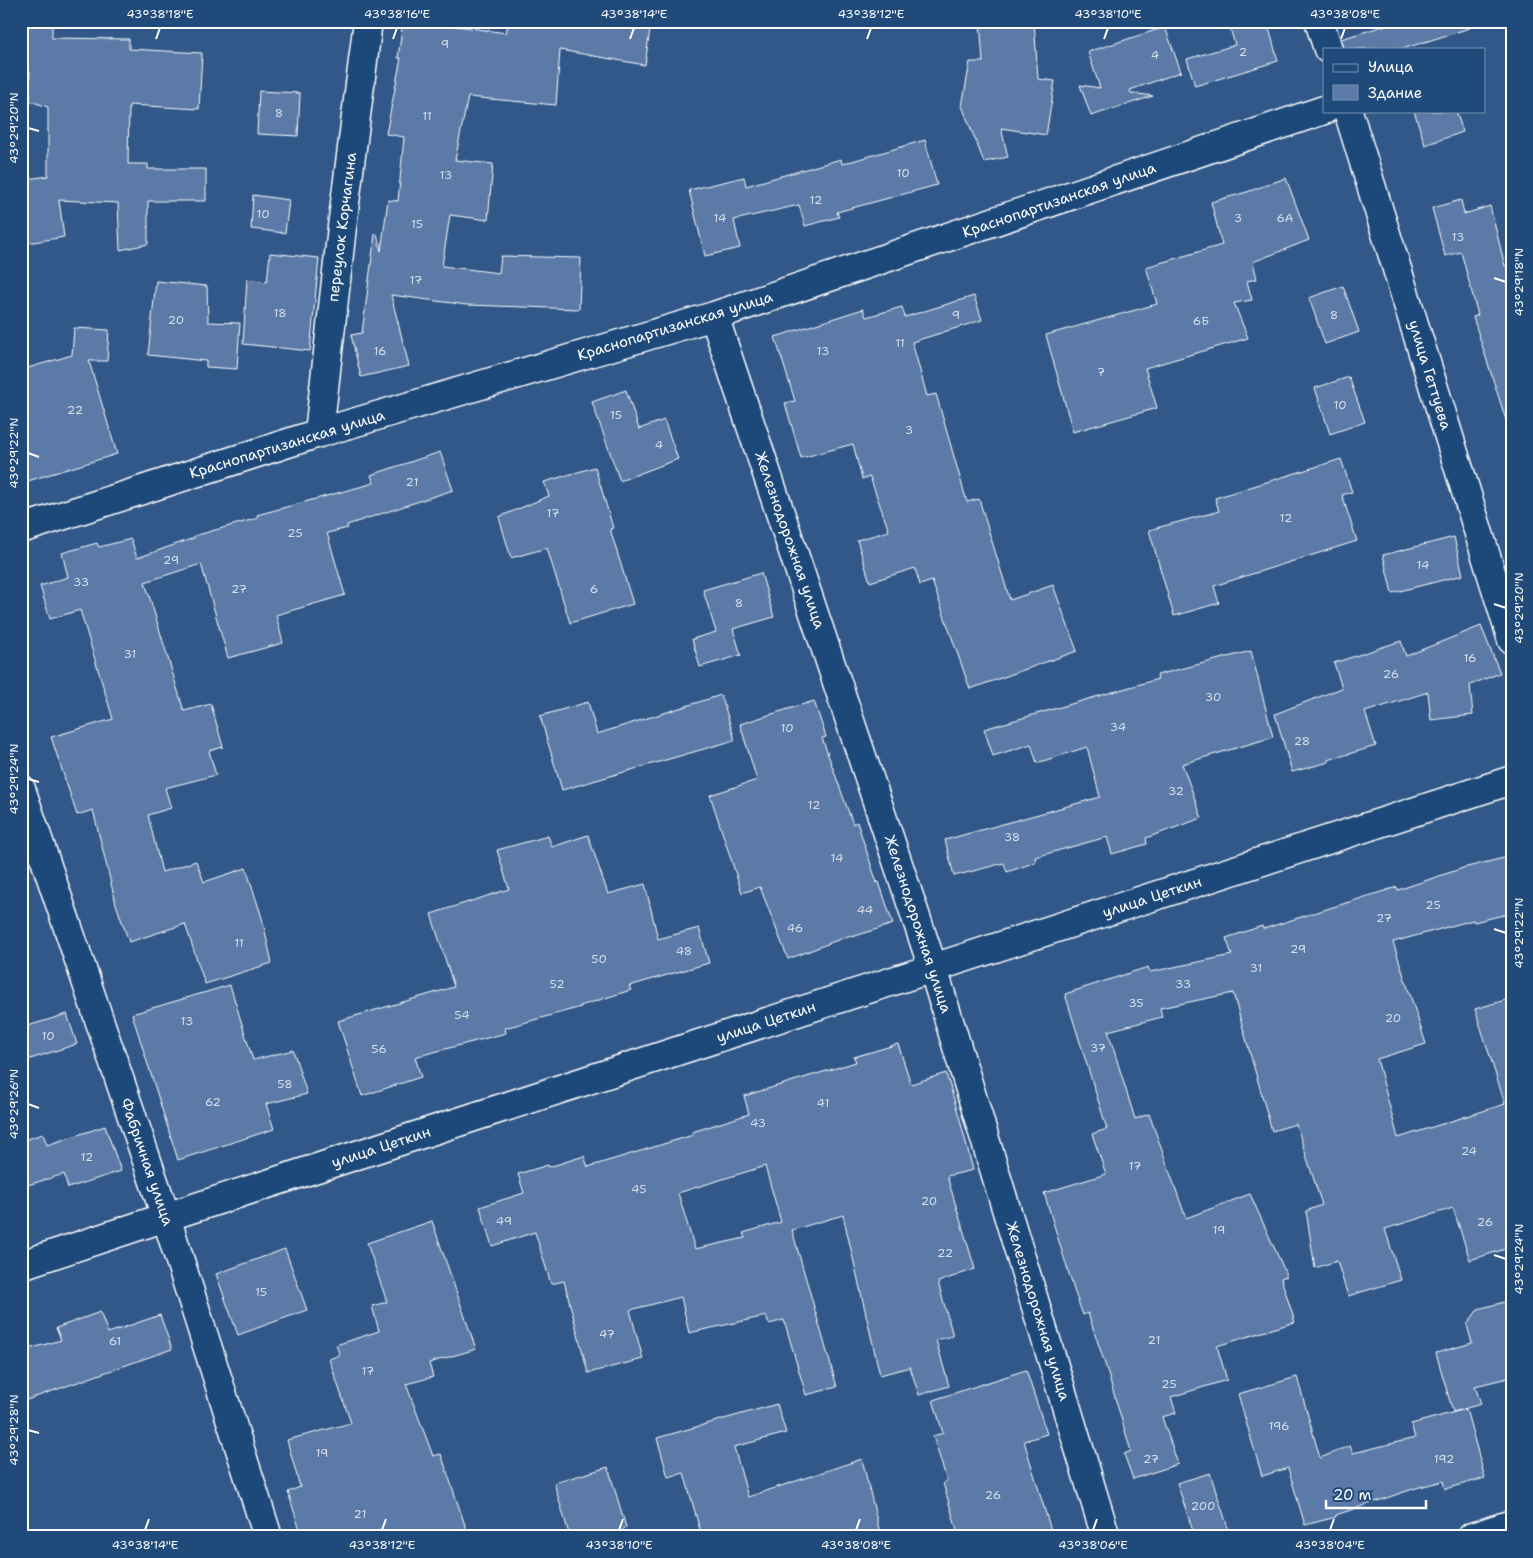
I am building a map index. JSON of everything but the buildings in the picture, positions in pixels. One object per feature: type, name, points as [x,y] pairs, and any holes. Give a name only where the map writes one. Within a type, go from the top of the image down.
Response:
[{"type":"street","name":"переулок Корчагина","points":[[319,432],[368,21]]},
{"type":"street","points":[[1319,21],[1328,48]]},
{"type":"street","name":"Краснопартизанская улица","points":[[21,529],[319,432],[714,316],[1323,110]]},
{"type":"street","name":"улица Геттуева","points":[[1348,112],[1512,640]]},
{"type":"street","name":"Железнодорожная улица","points":[[714,316],[933,968],[1106,1537]]},
{"type":"street","name":"улица Цеткин","points":[[21,1265],[1512,780]]},
{"type":"street","name":"Фабричная улица","points":[[21,789],[166,1217],[268,1537]]},
{"type":"street","points":[[1472,1537],[1512,1524]]}]
